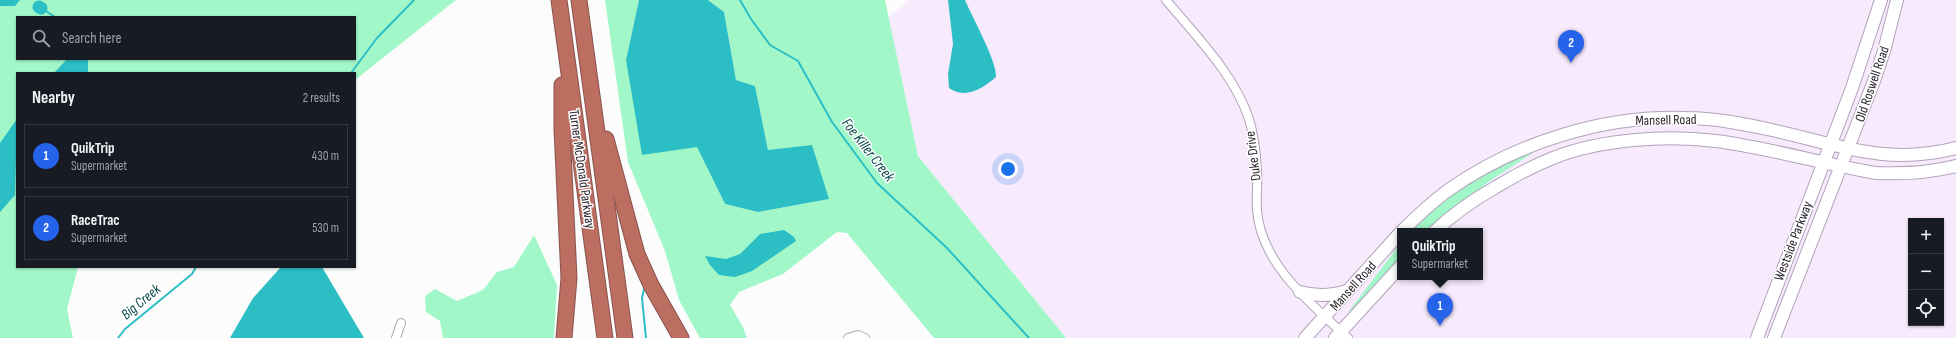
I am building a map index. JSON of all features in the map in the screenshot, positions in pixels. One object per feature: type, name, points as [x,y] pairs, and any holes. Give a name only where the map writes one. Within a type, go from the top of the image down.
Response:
[{"type":"highway","name":"Turner McDonald Parkway","points":[[579,0],[625,338]]},
{"type":"highway","name":"Turner McDonald Parkway","points":[[559,1],[605,338]]},
{"type":"highway","points":[[563,30],[562,129],[569,278],[564,338]]},
{"type":"highway","points":[[590,78],[632,240],[651,285],[681,338]]},
{"type":"main road","name":"Old Roswell Road","points":[[1831,144],[1862,59],[1880,0]]},
{"type":"main road","name":"Old Roswell Road","points":[[1841,166],[1884,51],[1897,0]]},
{"type":"main road","name":"Mansell Road","points":[[1405,228],[1447,191],[1490,166],[1544,142],[1607,123],[1658,118],[1713,119],[1772,130],[1848,148],[1890,155],[1915,155],[1956,148]]},
{"type":"main road","name":"Mansell Road","points":[[1439,228],[1483,194],[1517,175],[1552,158],[1595,146],[1675,138],[1750,147],[1876,172],[1900,174],[1956,166]]},
{"type":"main road","name":"Westside Parkway","points":[[1757,338],[1831,144]]},
{"type":"main road","name":"Westside Parkway","points":[[1774,338],[1841,166]]},
{"type":"main road","name":"Mansell Road","points":[[1305,338],[1397,236]]},
{"type":"main road","name":"Mansell Road","points":[[1341,336],[1397,271]]},
{"type":"main road","points":[[1300,292],[1313,296],[1333,295],[1348,290]]},
{"type":"street","name":"Duke Drive","points":[[1166,0],[1219,65],[1236,90],[1249,120],[1257,170],[1257,211],[1262,235],[1274,259],[1300,292],[1325,316],[1341,336]]},
{"type":"street","points":[[396,338],[401,323]]},
{"type":"street","points":[[848,338],[858,335],[865,338]]},
{"type":"shaded area","points":[[909,0],[1956,0],[1956,338],[1066,338],[918,156],[888,17]]},
{"type":"green space","points":[[0,0],[456,0],[356,79],[356,72],[16,72],[16,268],[78,268],[67,309],[73,338],[0,338]]},
{"type":"green space","points":[[605,0],[639,0],[626,60],[697,147],[725,204],[758,212],[829,199],[768,150],[755,86],[736,80],[724,12],[708,0],[885,0],[918,156],[1066,338],[934,338],[847,233],[837,232],[783,274],[739,292],[730,305],[743,327],[747,338],[700,338],[679,300],[665,251],[628,162]]},
{"type":"green space","points":[[1532,151],[1533,153],[1488,182],[1434,228],[1413,228],[1434,208],[1459,188],[1504,163]]},
{"type":"green space","points":[[534,235],[557,285],[554,338],[443,338],[440,321],[426,312],[425,296],[435,289],[457,301],[483,290],[497,272],[514,267]]},
{"type":"green space","points":[[1397,248],[1397,265],[1351,312],[1349,311]]},
{"type":"water","points":[[0,0],[20,0],[15,6],[0,6]]},
{"type":"water","points":[[639,0],[708,0],[724,12],[736,80],[755,86],[768,150],[812,145],[829,199],[758,212],[725,204],[697,147],[642,155],[626,60]]},
{"type":"water","points":[[948,0],[965,0],[993,61],[995,70],[996,77],[986,85],[968,93],[962,93],[949,88],[948,74],[953,44]]},
{"type":"water","points":[[66,60],[88,60],[88,72],[55,72]]},
{"type":"water","points":[[16,120],[15,195],[0,212],[0,143]]},
{"type":"water","points":[[784,230],[794,237],[796,241],[752,271],[735,277],[719,275],[710,265],[705,256],[726,259],[740,254],[760,234]]},
{"type":"water","points":[[280,268],[323,268],[364,338],[230,338],[253,298]]},
{"type":"waterway","name":"Big Creek","points":[[352,72],[377,38],[414,0]]},
{"type":"waterway","name":"Foe Killer Creek","points":[[740,0],[751,19],[770,45],[798,61],[832,122],[877,183],[947,248],[1029,338]]},
{"type":"waterway","points":[[41,8],[53,16]]},
{"type":"waterway","name":"Big Creek","points":[[118,338],[125,329],[192,274],[195,268]]},
{"type":"waterway","points":[[644,289],[642,298],[646,338]]},
{"type":"place","name":"RaceTrac","points":[[1571,63]]},
{"type":"place","name":"QuikTrip","points":[[1440,326]]}]
